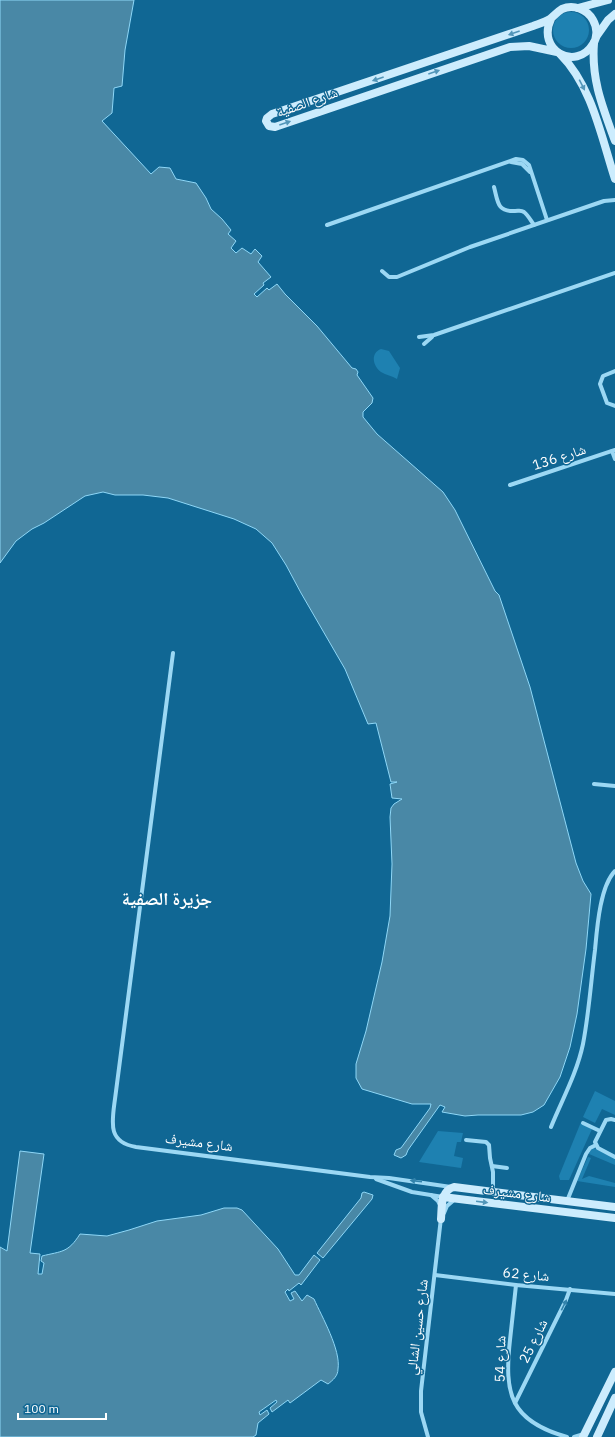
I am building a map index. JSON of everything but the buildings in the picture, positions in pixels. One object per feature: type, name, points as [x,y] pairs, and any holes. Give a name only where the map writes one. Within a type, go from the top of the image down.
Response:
[{"type":"main road","points":[[578,8],[608,0]]},
{"type":"main road","points":[[615,141],[598,94],[594,78],[593,60],[597,32],[593,19],[578,8],[571,7],[561,10],[551,18],[548,24],[547,37],[553,48],[574,70],[584,88],[615,179]]},
{"type":"main road","points":[[558,53],[567,56],[579,55],[590,49],[608,20],[615,14]]},
{"type":"main road","name":"شارع الصفية","points":[[551,18],[533,26],[272,114],[267,118],[267,124],[272,127],[510,47],[529,46],[558,53]]},
{"type":"main road","points":[[402,71],[401,78],[406,82]]},
{"type":"main road","points":[[442,1219],[443,1197],[448,1190],[454,1187]]},
{"type":"main road","name":"شارع مشيرف","points":[[454,1187],[615,1207]]},
{"type":"main road","name":"شارع مشيرف","points":[[443,1197],[615,1218]]},
{"type":"main road","points":[[584,1435],[615,1372]]},
{"type":"main road","points":[[596,1437],[615,1398]]},
{"type":"main road","points":[[598,1408],[608,1413]]},
{"type":"street","points":[[327,225],[516,159],[523,160],[529,165],[548,220]]},
{"type":"street","points":[[494,187],[499,205],[503,210],[508,212],[525,212],[534,225]]},
{"type":"street","points":[[382,271],[389,277],[397,277],[470,247],[604,201],[615,200]]},
{"type":"street","points":[[419,337],[434,335],[615,273]]},
{"type":"street","points":[[424,344],[434,335]]},
{"type":"street","points":[[615,371],[603,376],[600,384],[607,403],[615,406]]},
{"type":"street","points":[[614,450],[615,459]]},
{"type":"street","name":"شارع 136","points":[[510,485],[614,450]]},
{"type":"street","name":"شارع مشيرف","points":[[173,653],[112,1127],[118,1138],[128,1146],[454,1187]]},
{"type":"street","points":[[594,784],[615,786]]},
{"type":"street","points":[[551,1127],[580,1056],[585,1031],[599,915],[607,884],[615,871]]},
{"type":"street","points":[[615,1120],[606,1120],[595,1140],[598,1148],[615,1157]]},
{"type":"street","points":[[583,1123],[600,1131]]},
{"type":"street","points":[[466,1140],[484,1141],[488,1143],[490,1147],[490,1158],[493,1172],[493,1193]]},
{"type":"street","points":[[567,1202],[586,1154],[590,1148],[596,1144]]},
{"type":"street","points":[[492,1166],[507,1168]]},
{"type":"street","name":"شارع مشيرف","points":[[370,1177],[412,1192],[443,1197]]},
{"type":"street","name":"شارع حسين الشالي","points":[[431,1195],[440,1205],[442,1219]]},
{"type":"street","name":"شارع حسين الشالي","points":[[428,1437],[421,1412],[420,1391],[442,1219],[447,1206],[457,1199]]},
{"type":"street","name":"شارع 62","points":[[435,1275],[516,1285],[615,1294]]},
{"type":"street","name":"شارع 54","points":[[516,1285],[508,1368],[508,1382],[515,1403],[523,1414],[541,1428],[559,1436],[567,1437]]},
{"type":"street","name":"شارع 25","points":[[515,1403],[568,1296],[570,1289]]},
{"type":"street","points":[[574,1437],[584,1435]]},
{"type":"shaded area","points":[[0,0],[134,0],[125,50],[122,86],[114,88],[112,113],[102,121],[151,174],[159,167],[170,168],[176,179],[196,183],[211,209],[231,230],[228,234],[236,241],[231,248],[236,253],[242,248],[251,254],[255,249],[262,256],[258,262],[271,277],[263,283],[264,285],[254,294],[257,297],[267,288],[269,290],[277,284],[317,326],[352,368],[356,369],[358,372],[357,375],[373,398],[372,403],[363,412],[363,417],[377,434],[443,492],[455,510],[495,591],[499,595],[530,687],[576,863],[583,881],[591,894],[586,949],[577,1014],[570,1047],[560,1077],[544,1105],[533,1112],[521,1115],[465,1116],[442,1112],[445,1107],[440,1105],[406,1155],[401,1158],[394,1155],[396,1150],[401,1148],[430,1108],[431,1104],[412,1104],[362,1089],[356,1078],[356,1064],[366,1031],[382,962],[390,916],[392,864],[391,808],[402,799],[392,798],[390,784],[397,782],[391,782],[376,723],[368,724],[345,669],[272,543],[256,529],[234,519],[168,498],[143,495],[115,495],[103,492],[85,496],[44,523],[32,529],[16,541],[0,563]]},
{"type":"shaded area","points":[[575,12],[584,17],[588,23],[588,37],[584,43],[575,48],[567,48],[558,43],[554,37],[553,26],[558,17],[564,13]]},
{"type":"shaded area","points":[[381,349],[389,351],[400,368],[397,379],[381,372],[376,366],[374,356],[375,353]]},
{"type":"shaded area","points":[[595,1091],[615,1101],[615,1115],[602,1109],[595,1123],[583,1117]]},
{"type":"shaded area","points":[[581,1122],[592,1129],[569,1180],[560,1180],[559,1176]]},
{"type":"shaded area","points":[[438,1131],[463,1133],[461,1142],[457,1142],[454,1156],[463,1158],[461,1168],[419,1162]]},
{"type":"shaded area","points":[[592,1147],[615,1158],[615,1165],[589,1154]]},
{"type":"shaded area","points":[[20,1151],[44,1154],[30,1253],[40,1254],[38,1274],[42,1274],[44,1263],[41,1261],[42,1256],[60,1252],[68,1248],[80,1234],[107,1236],[157,1221],[201,1215],[224,1208],[237,1208],[242,1210],[278,1249],[295,1275],[299,1275],[314,1255],[320,1260],[301,1285],[299,1283],[289,1291],[288,1289],[285,1292],[290,1301],[294,1299],[291,1293],[295,1291],[302,1301],[307,1295],[314,1299],[337,1353],[338,1369],[335,1378],[328,1384],[321,1380],[290,1403],[288,1400],[272,1412],[270,1408],[277,1402],[276,1400],[259,1412],[260,1415],[267,1410],[269,1414],[258,1423],[256,1435],[253,1437],[0,1437],[0,1247],[7,1251]]},
{"type":"shaded area","points":[[588,1157],[591,1158],[582,1179],[589,1176],[615,1183],[615,1187],[577,1181]]},
{"type":"shaded area","points":[[364,1192],[373,1195],[372,1199],[323,1258],[317,1253],[361,1198],[362,1193]]},
{"type":"district","name":"جزيرة الصفية","points":[[167,899]]}]
